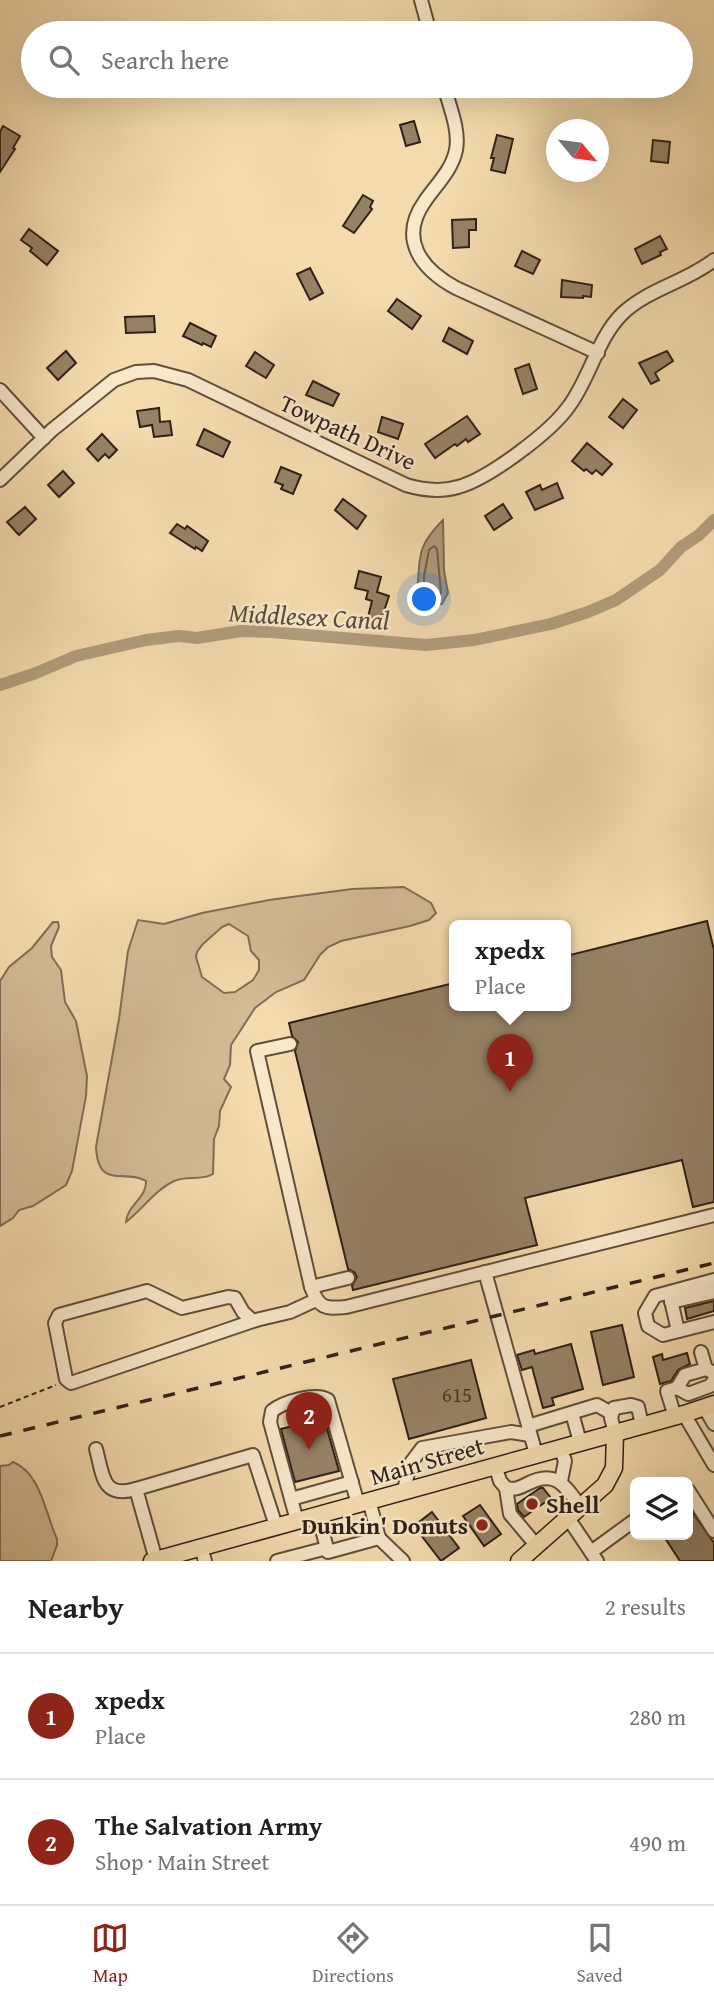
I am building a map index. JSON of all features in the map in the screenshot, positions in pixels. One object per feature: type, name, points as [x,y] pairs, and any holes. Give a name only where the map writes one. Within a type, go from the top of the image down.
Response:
[{"type":"main road","name":"Main Street","points":[[154,1560],[203,1554],[276,1526],[642,1426],[709,1405]]},
{"type":"main road","points":[[519,1561],[611,1477],[616,1458],[615,1433]]},
{"type":"street","points":[[421,0],[427,21]]},
{"type":"street","points":[[447,98],[455,127],[456,149],[450,167],[424,202],[415,223],[414,244],[423,262],[435,275],[456,288],[598,353]]},
{"type":"street","name":"Towpath Drive","points":[[0,480],[44,438],[114,380],[136,372],[154,371],[188,380],[406,485],[428,490],[450,489],[478,479],[532,442],[555,422],[576,397],[608,332],[623,313],[653,293],[693,275],[714,260]]},
{"type":"street","points":[[0,390],[44,438]]},
{"type":"street","points":[[290,1044],[257,1051],[311,1287],[316,1300],[327,1308],[345,1307],[714,1215]]},
{"type":"street","points":[[485,1272],[536,1454]]},
{"type":"street","points":[[311,1287],[348,1278]]},
{"type":"street","points":[[670,1297],[714,1280]]},
{"type":"street","points":[[253,1321],[243,1312],[235,1297],[182,1308],[147,1292],[59,1315],[55,1323],[66,1379],[71,1382],[253,1321],[290,1312],[316,1300]]},
{"type":"street","points":[[714,1292],[655,1296],[645,1313],[648,1326],[663,1335],[714,1322]]},
{"type":"street","points":[[670,1297],[678,1331]]},
{"type":"street","points":[[701,1352],[711,1374],[685,1375],[677,1388],[667,1391],[679,1415],[709,1443],[714,1465]]},
{"type":"street","points":[[297,1521],[270,1419],[272,1411],[279,1406],[318,1396],[328,1400],[352,1482],[379,1538],[401,1560]]},
{"type":"street","points":[[404,1490],[410,1464],[422,1448],[529,1430],[597,1405],[611,1412]]},
{"type":"street","points":[[611,1412],[614,1408],[631,1405],[638,1408],[642,1426]]},
{"type":"street","points":[[709,1405],[714,1424]]},
{"type":"street","points":[[611,1412],[615,1433]]},
{"type":"street","points":[[572,1413],[580,1442]]},
{"type":"street","points":[[560,1447],[565,1461],[561,1481]]},
{"type":"street","points":[[96,1449],[110,1489],[126,1492],[253,1455],[276,1526]]},
{"type":"street","points":[[495,1465],[500,1481],[506,1489],[510,1514],[536,1545]]},
{"type":"street","points":[[506,1489],[515,1490],[537,1478],[546,1477],[561,1481],[581,1507]]},
{"type":"street","points":[[291,1499],[352,1482]]},
{"type":"street","points":[[136,1489],[154,1560]]},
{"type":"street","points":[[693,1497],[714,1531]]},
{"type":"street","points":[[318,1514],[329,1553]]},
{"type":"street","points":[[568,1518],[594,1556],[630,1524]]},
{"type":"street","points":[[277,1561],[329,1553],[379,1538]]},
{"type":"path","points":[[0,1407],[48,1389],[66,1379]]},
{"type":"shaded area","points":[[404,887],[431,903],[436,913],[429,920],[410,926],[341,941],[328,947],[304,980],[276,992],[255,1008],[231,1045],[230,1065],[224,1079],[231,1087],[220,1111],[219,1126],[214,1139],[213,1174],[174,1181],[161,1189],[126,1222],[143,1192],[146,1181],[107,1174],[98,1161],[96,1147],[128,951],[138,920],[164,924],[202,913],[269,900],[352,889]],"holes":[[[229,924],[248,936],[251,951],[259,960],[259,970],[253,980],[235,992],[224,993],[202,977],[197,952],[222,927]]]},
{"type":"shaded area","points":[[53,922],[58,922],[59,927],[51,946],[52,957],[61,970],[65,1002],[76,1021],[87,1076],[86,1096],[72,1171],[66,1185],[33,1206],[19,1210],[13,1218],[0,1226],[0,981],[9,967],[32,948]]},
{"type":"shaded area","points":[[13,1462],[30,1475],[41,1495],[57,1539],[51,1561],[0,1561],[0,1466]]},
{"type":"water","points":[[443,520],[444,570],[448,593],[442,604],[425,608],[418,604],[416,599],[420,557],[427,540]]},
{"type":"building","points":[[414,121],[420,142],[406,146],[400,125]]},
{"type":"building","points":[[3,126],[20,136],[0,172],[0,132]]},
{"type":"building","points":[[497,135],[513,139],[505,173],[491,170]]},
{"type":"building","points":[[653,140],[670,142],[668,163],[651,161]]},
{"type":"building","points":[[363,195],[373,201],[370,207],[372,209],[354,233],[343,226]]},
{"type":"building","points":[[476,219],[476,230],[469,230],[469,247],[453,248],[452,220]]},
{"type":"building","points":[[29,229],[58,251],[47,265],[21,240]]},
{"type":"building","points":[[660,236],[667,249],[642,264],[635,249]]},
{"type":"building","points":[[522,251],[540,260],[533,274],[515,266]]},
{"type":"building","points":[[310,268],[323,293],[310,300],[297,274]]},
{"type":"building","points":[[562,280],[592,285],[591,297],[561,297]]},
{"type":"building","points":[[397,299],[421,316],[412,329],[388,311]]},
{"type":"building","points":[[154,316],[155,332],[126,333],[125,317]]},
{"type":"building","points":[[190,323],[216,336],[211,347],[183,336]]},
{"type":"building","points":[[449,328],[473,341],[467,354],[443,341]]},
{"type":"building","points":[[66,351],[76,363],[58,380],[47,368]]},
{"type":"building","points":[[667,351],[673,361],[655,373],[659,380],[651,384],[639,363]]},
{"type":"building","points":[[255,352],[274,365],[266,378],[246,366]]},
{"type":"building","points":[[529,364],[537,389],[523,394],[515,369]]},
{"type":"building","points":[[313,381],[339,394],[333,406],[306,395]]},
{"type":"building","points":[[623,399],[637,410],[623,428],[609,417]]},
{"type":"building","points":[[159,408],[160,422],[170,421],[172,435],[154,437],[152,425],[140,427],[137,411]]},
{"type":"building","points":[[467,416],[480,434],[468,442],[466,439],[457,446],[455,444],[435,458],[425,444]]},
{"type":"building","points":[[382,417],[403,424],[398,439],[378,432]]},
{"type":"building","points":[[204,429],[230,442],[223,457],[197,445]]},
{"type":"building","points":[[102,434],[117,450],[109,458],[105,454],[98,461],[87,449]]},
{"type":"building","points":[[587,443],[612,464],[602,475],[596,470],[592,474],[586,469],[584,471],[572,461]]},
{"type":"building","points":[[281,467],[301,475],[293,494],[281,489],[283,485],[275,482]]},
{"type":"building","points":[[63,471],[74,483],[59,497],[48,485]]},
{"type":"building","points":[[557,483],[563,498],[535,510],[526,492],[540,485],[542,490]]},
{"type":"building","points":[[343,499],[366,516],[357,529],[335,510]]},
{"type":"building","points":[[503,504],[512,518],[494,530],[485,516]]},
{"type":"building","points":[[25,507],[36,519],[19,535],[7,522]]},
{"type":"building","points":[[177,524],[185,529],[187,526],[208,541],[202,551],[170,533]]},
{"type":"building","points":[[359,571],[381,577],[377,592],[389,596],[381,620],[368,617],[372,601],[366,599],[368,591],[355,588]]},
{"type":"building","points":[[707,921],[714,950],[714,1202],[693,1207],[682,1160],[525,1198],[537,1245],[353,1290],[352,1286],[357,1277],[348,1269],[295,1051],[298,1042],[292,1036],[289,1023],[449,984],[449,1011],[571,1011],[571,955]]},
{"type":"building","points":[[714,1301],[714,1311],[687,1319],[685,1308]]},
{"type":"building","points":[[622,1325],[634,1377],[603,1385],[591,1332]]},
{"type":"building","points":[[571,1344],[583,1389],[552,1398],[554,1405],[543,1408],[532,1367],[522,1370],[517,1355],[534,1350],[535,1354]]},
{"type":"building","points":[[687,1353],[690,1364],[678,1370],[671,1381],[660,1384],[653,1357],[662,1354],[663,1360]]},
{"type":"building","points":[[471,1360],[486,1418],[409,1439],[393,1379]]},
{"type":"building","points":[[324,1418],[339,1471],[295,1482],[281,1429]]},
{"type":"building","points":[[540,1488],[551,1498],[524,1517],[517,1504]]},
{"type":"building","name":"Dunkin' Donuts","points":[[480,1505],[501,1534],[484,1546],[463,1516]]},
{"type":"building","points":[[432,1512],[459,1548],[441,1561],[414,1526]]},
{"type":"building","points":[[693,1513],[714,1543],[714,1561],[680,1561],[666,1540],[693,1540]]},
{"type":"waterway","name":"Middlesex Canal","points":[[0,685],[76,656],[146,640],[179,636],[197,638],[241,631],[271,632],[426,645],[474,640],[551,624],[616,600],[660,570],[681,547],[699,535],[714,520]]},
{"type":"railway","points":[[0,1436],[714,1263]]},
{"type":"place","name":"xpedx","points":[[510,1092]]},
{"type":"place","name":"The Salvation Army","points":[[309,1450]]},
{"type":"place","name":"Shell","points":[[532,1504]]},
{"type":"place","name":"Dunkin' Donuts","points":[[482,1525]]}]
